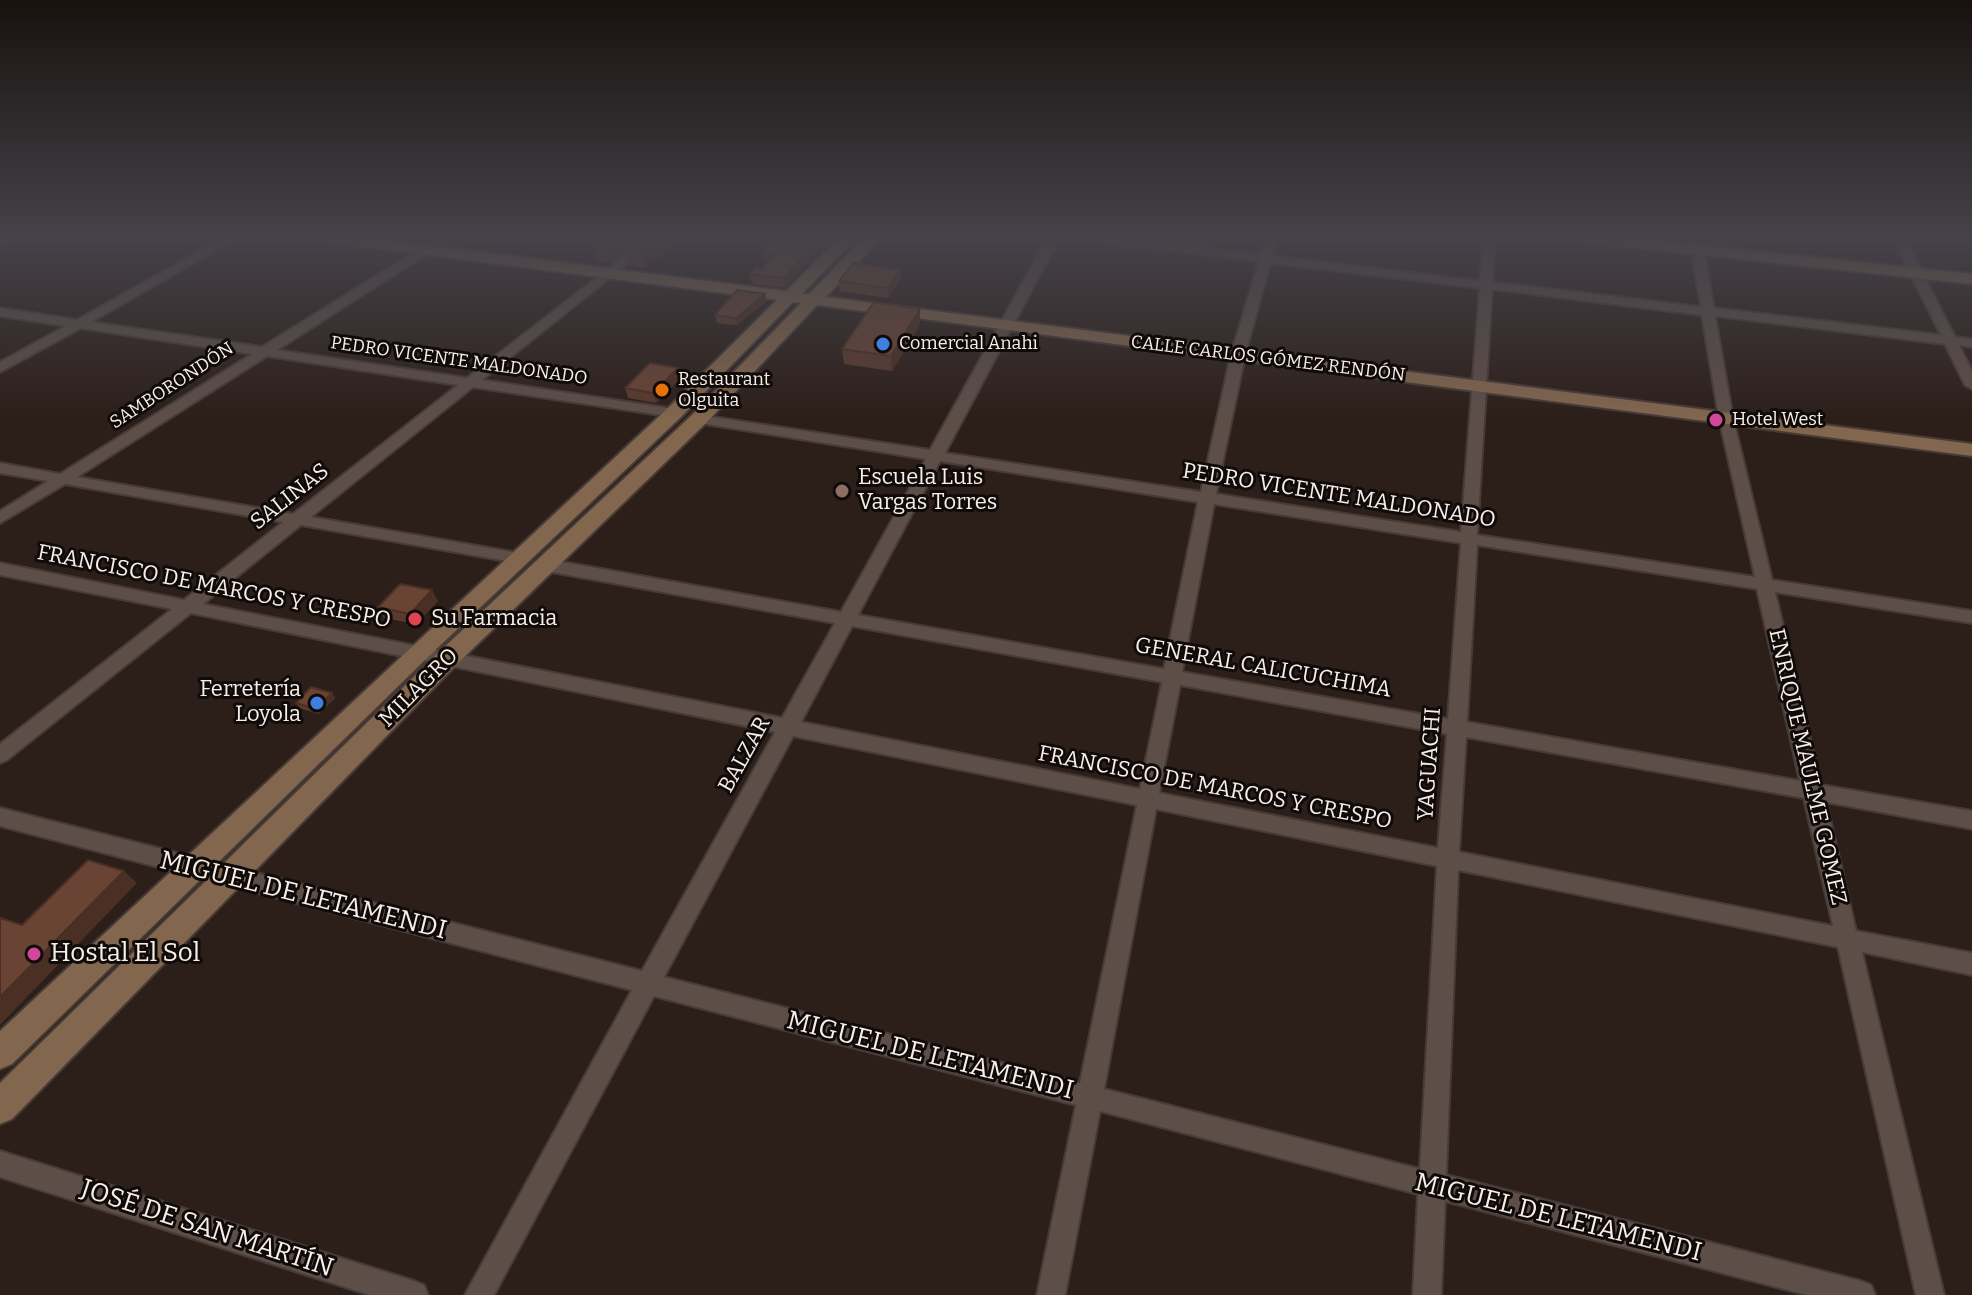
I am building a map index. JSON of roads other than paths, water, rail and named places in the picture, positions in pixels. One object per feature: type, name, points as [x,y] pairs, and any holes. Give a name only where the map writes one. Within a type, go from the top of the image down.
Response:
[{"type":"main road","name":"MILAGRO","points":[[0,1053],[418,652],[674,413],[792,297]]},
{"type":"main road","name":"CALLE CARLOS GÓMEZ RENDÓN","points":[[795,297],[1972,450]]},
{"type":"main road","name":"MILAGRO","points":[[0,1107],[448,658],[699,419],[816,297]]},
{"type":"street","points":[[0,368],[125,297]]},
{"type":"street","name":"SAMBORONDÓN","points":[[0,518],[349,297]]},
{"type":"street","name":"SALINAS","points":[[0,755],[577,297]]},
{"type":"street","name":"BALZAR","points":[[479,1295],[1021,297]]},
{"type":"street","points":[[1051,1295],[1087,1097],[1207,498],[1238,355],[1255,297]]},
{"type":"street","name":"YAGUACHI","points":[[1427,1295],[1448,859],[1485,297]]},
{"type":"street","points":[[1595,297],[1972,343]]},
{"type":"street","name":"ENRIQUE MAULME GOMEZ","points":[[1704,297],[1726,418],[1930,1295]]},
{"type":"street","points":[[1928,297],[1972,385]]},
{"type":"street","name":"PEDRO VICENTE MALDONADO","points":[[0,312],[674,413]]},
{"type":"street","name":"PEDRO VICENTE MALDONADO","points":[[699,419],[1972,617]]},
{"type":"street","points":[[0,468],[518,558]]},
{"type":"street","name":"GENERAL CALICUCHIMA","points":[[546,565],[1972,820]]},
{"type":"street","name":"FRANCISCO DE MARCOS Y CRESPO","points":[[0,569],[1972,964]]},
{"type":"street","name":"MIGUEL DE LETAMENDI","points":[[0,817],[1861,1295]]},
{"type":"street","name":"JOSÉ DE SAN MARTÍN","points":[[0,1164],[414,1295]]},
{"type":"place","name":"Comercial Anahi","points":[[883,344]]},
{"type":"place","name":"Restaurant Olguita","points":[[662,390]]},
{"type":"place","name":"Hotel West","points":[[1716,420]]},
{"type":"place","name":"Escuela Luis Vargas Torres","points":[[842,491]]},
{"type":"place","name":"Su Farmacia","points":[[415,619]]},
{"type":"place","name":"Ferretería Loyola","points":[[317,703]]},
{"type":"place","name":"Hostal El Sol","points":[[34,954]]}]
